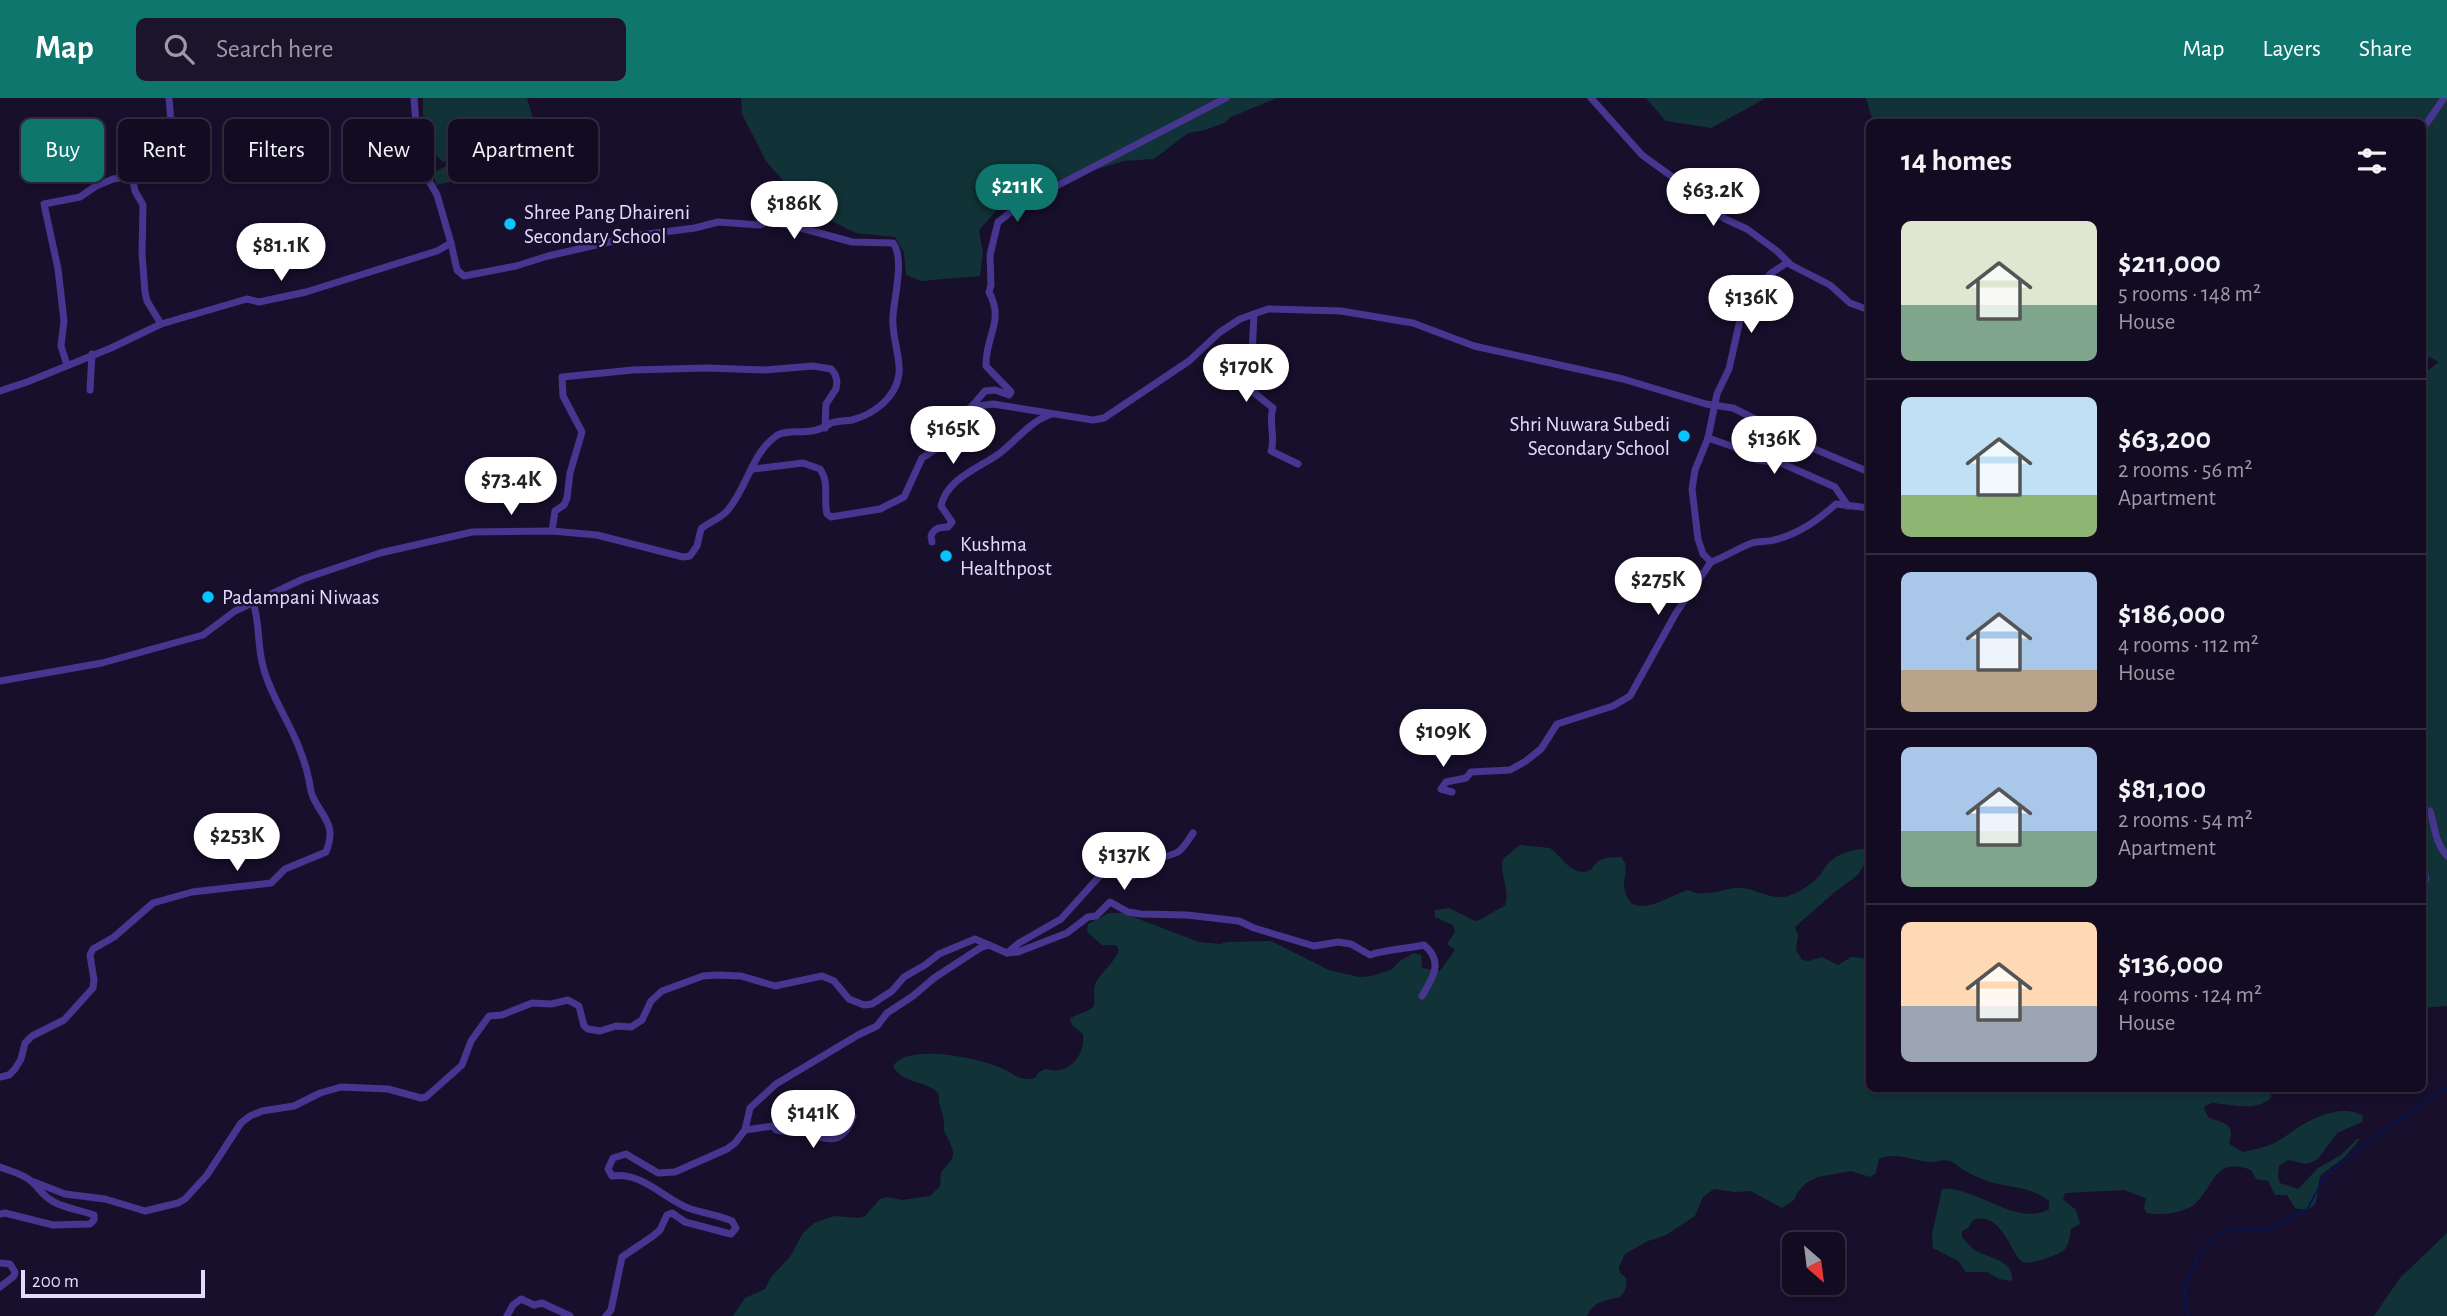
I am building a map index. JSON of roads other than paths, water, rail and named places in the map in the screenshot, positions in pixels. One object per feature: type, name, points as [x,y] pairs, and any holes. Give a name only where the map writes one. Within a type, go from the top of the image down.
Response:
[{"type":"street","points":[[169,98],[171,119]]},
{"type":"street","points":[[0,681],[102,663],[203,635],[235,611],[303,579],[398,549],[472,532],[552,531],[597,535],[683,557],[690,556],[697,546],[701,529],[728,511],[753,469],[758,455],[779,433],[813,431],[825,428],[833,422],[855,419],[884,404],[895,387],[900,373],[892,319],[898,258],[893,243],[852,242],[767,221],[760,225],[718,222],[640,236],[464,276],[457,270],[437,195],[419,163],[414,98]]},
{"type":"street","points":[[753,469],[803,463],[820,469],[827,484],[824,505],[831,517],[880,509],[904,497],[922,458],[947,442],[964,412],[985,391],[995,390],[1009,395],[1011,392],[986,366],[987,346],[996,323],[996,306],[989,292],[989,263],[998,222],[1020,205],[1226,98]]},
{"type":"street","points":[[1591,98],[1642,155],[1725,219],[1748,229],[1788,262],[1829,285],[1850,303],[1866,309]]},
{"type":"street","points":[[2426,124],[2444,98]]},
{"type":"street","points":[[68,365],[61,346],[64,335],[63,302],[44,204],[80,197],[96,186],[118,178]]},
{"type":"street","points":[[133,182],[143,205],[142,254],[145,292],[147,301],[162,324]]},
{"type":"street","points":[[0,391],[137,337],[162,324],[247,299],[258,302],[306,292],[438,251],[451,243]]},
{"type":"street","points":[[1711,562],[1703,554],[1698,539],[1692,489],[1695,470],[1708,438],[1717,394],[1727,376],[1738,321],[1747,300],[1770,274],[1781,264],[1788,262]]},
{"type":"street","points":[[971,407],[993,404],[1093,420],[1104,418],[1189,361],[1220,332],[1240,319],[1268,309],[1341,311],[1413,323],[1474,346],[1623,379],[1706,404],[1733,408],[1817,450],[1866,471]]},
{"type":"street","points":[[1254,314],[1252,355],[1242,363],[1240,377],[1274,410],[1270,415],[1273,445],[1270,451],[1298,464]]},
{"type":"street","points":[[90,390],[92,354]]},
{"type":"street","points":[[552,531],[555,511],[564,505],[567,499],[570,473],[582,432],[563,396],[562,377],[634,370],[765,370],[813,366],[831,369],[837,381],[836,389],[827,404],[825,428]]},
{"type":"street","points":[[932,542],[930,536],[934,530],[948,527],[952,522],[941,506],[951,487],[968,472],[1001,452],[1033,423],[1052,414]]},
{"type":"street","points":[[1708,438],[1734,447],[1757,460],[1782,463],[1835,487],[1848,506]]},
{"type":"street","points":[[1452,792],[1441,789],[1446,782],[1466,778],[1471,772],[1510,770],[1541,749],[1558,724],[1613,706],[1630,696],[1676,613],[1711,562],[1755,542],[1770,542],[1796,533],[1810,522],[1818,520],[1836,504],[1866,508]]},
{"type":"street","points":[[0,1077],[15,1069],[25,1043],[32,1036],[64,1020],[93,988],[90,955],[93,949],[114,937],[153,903],[179,894],[271,883],[285,869],[326,852],[330,838],[328,825],[312,795],[298,746],[264,670],[253,602]]},
{"type":"street","points":[[2426,810],[2430,811],[2435,834],[2447,856]]},
{"type":"street","points":[[1007,953],[1060,919],[1106,869],[1112,867],[1124,876],[1134,876],[1142,863],[1177,852],[1193,833]]},
{"type":"street","points":[[0,1167],[65,1194],[105,1199],[145,1211],[154,1210],[186,1199],[207,1175],[241,1123],[250,1116],[262,1111],[294,1107],[320,1093],[341,1087],[388,1089],[421,1098],[432,1093],[463,1065],[471,1041],[489,1016],[502,1015],[532,1003],[551,1004],[568,1000],[579,1006],[584,1026],[588,1029],[600,1031],[616,1026],[631,1027],[642,1020],[650,1001],[662,991],[703,976],[717,975],[741,976],[775,986],[822,976],[834,981],[849,999],[872,1004],[892,991],[904,977],[949,948],[975,939],[1007,953],[1018,952],[1067,933],[1088,917],[1096,916],[1110,902],[1128,912],[1141,914],[1187,915],[1239,921],[1314,946],[1338,942],[1351,944],[1370,955],[1382,950],[1394,951],[1424,945],[1434,956],[1436,966],[1434,977],[1422,996]]},
{"type":"street","points":[[606,1316],[611,1310],[622,1257],[660,1230],[667,1215],[672,1213],[685,1222],[731,1234],[736,1228],[732,1221],[685,1207],[634,1177],[612,1176],[608,1169],[613,1158],[626,1154],[658,1173],[675,1172],[727,1149],[736,1143],[744,1129],[750,1108],[776,1084],[877,1026],[887,1013],[934,978],[989,945]]},
{"type":"street","points":[[744,1129],[774,1126],[776,1130],[789,1132],[796,1128],[828,1141],[838,1138],[851,1123],[853,1116]]},
{"type":"street","points":[[0,1214],[53,1225],[90,1223],[94,1220],[94,1215],[56,1204],[39,1193],[34,1182]]},
{"type":"street","points":[[0,1263],[10,1264],[15,1272],[14,1276],[0,1287]]},
{"type":"street","points":[[507,1316],[513,1305],[521,1299],[534,1304],[542,1303],[570,1316]]},
{"type":"waterway","points":[[2188,1316],[2184,1289],[2198,1255],[2214,1238],[2230,1229],[2267,1231],[2306,1211],[2325,1177],[2359,1148],[2447,1087]]},
{"type":"place","name":"Shree Pang Dhaireni Secondary School","points":[[510,224]]},
{"type":"place","name":"Shri Nuwara Subedi Secondary School","points":[[1684,436]]},
{"type":"place","name":"Kushma Healthpost","points":[[946,556]]},
{"type":"place","name":"Padampani Niwaas","points":[[208,597]]}]
